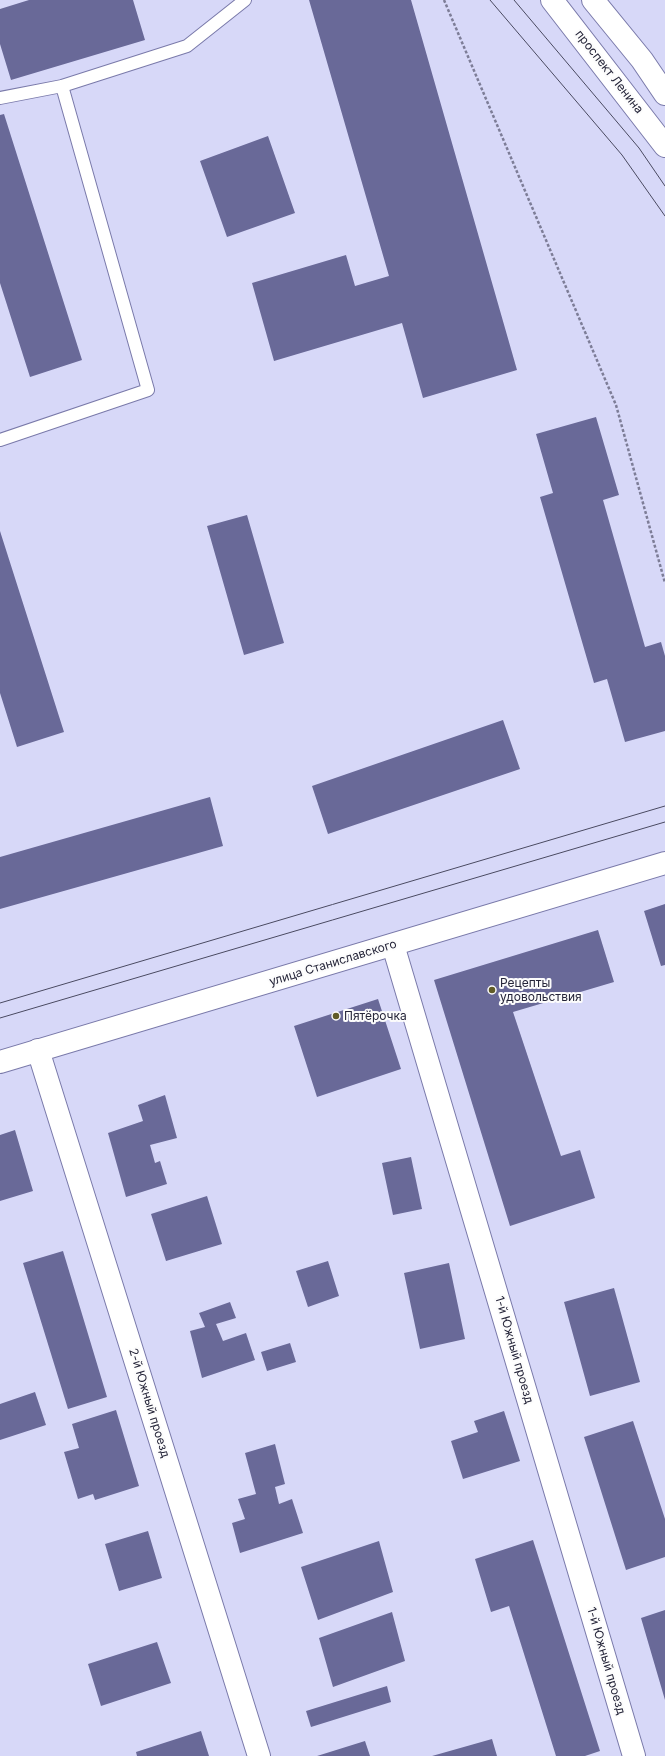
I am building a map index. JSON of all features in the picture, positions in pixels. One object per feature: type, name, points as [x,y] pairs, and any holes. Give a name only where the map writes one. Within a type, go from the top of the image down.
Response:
[{"type":"street","name":"проспект Ленина","points":[[552,0],[665,146]]},
{"type":"street","points":[[592,0],[642,60],[665,94]]},
{"type":"street","name":"улица Станиславского","points":[[0,1062],[665,863]]},
{"type":"street","name":"1-й Южный проезд","points":[[393,945],[634,1756]]},
{"type":"street","name":"2-й Южный проезд","points":[[38,1050],[259,1756]]},
{"type":"lane","points":[[0,98],[62,86],[188,46],[245,0]]},
{"type":"lane","points":[[0,440],[148,390],[62,86]]},
{"type":"path","points":[[444,0],[616,406],[665,583]]},
{"type":"building","points":[[29,0],[133,0],[145,40],[11,80],[0,44],[0,9]]},
{"type":"building","points":[[309,0],[411,0],[517,370],[423,398],[402,323],[274,361],[252,283],[346,255],[355,286],[389,276]]},
{"type":"building","points":[[4,114],[82,360],[30,377],[0,283],[0,115]]},
{"type":"building","points":[[268,136],[295,213],[227,237],[200,161]]},
{"type":"building","points":[[596,417],[619,495],[603,500],[645,647],[661,642],[665,656],[665,731],[625,742],[607,679],[594,683],[540,497],[553,493],[536,434]]},
{"type":"building","points":[[247,515],[284,643],[244,655],[207,526]]},
{"type":"building","points":[[0,531],[64,732],[17,747],[0,693]]},
{"type":"building","points":[[503,720],[520,769],[328,834],[312,786]]},
{"type":"building","points":[[210,797],[223,846],[0,909],[0,857]]},
{"type":"building","points":[[665,904],[665,965],[661,966],[644,911]]},
{"type":"building","points":[[598,930],[614,982],[513,1012],[561,1156],[580,1150],[595,1198],[510,1226],[434,980]]},
{"type":"building","points":[[378,999],[401,1069],[317,1097],[294,1026]]},
{"type":"building","points":[[165,1095],[177,1138],[150,1145],[155,1163],[160,1161],[167,1184],[126,1197],[108,1133],[143,1121],[138,1105]]},
{"type":"building","points":[[15,1130],[33,1191],[0,1201],[0,1135]]},
{"type":"building","points":[[411,1157],[422,1209],[393,1215],[382,1163]]},
{"type":"building","points":[[207,1196],[222,1244],[166,1261],[151,1214]]},
{"type":"building","points":[[63,1251],[107,1397],[68,1409],[23,1263]]},
{"type":"building","points":[[328,1261],[339,1296],[308,1307],[296,1271]]},
{"type":"building","points":[[449,1263],[465,1339],[420,1349],[404,1273]]},
{"type":"building","points":[[614,1288],[640,1382],[590,1396],[564,1302]]},
{"type":"building","points":[[230,1302],[236,1318],[216,1324],[223,1341],[246,1333],[255,1360],[202,1378],[190,1331],[205,1327],[199,1313]]},
{"type":"building","points":[[290,1343],[296,1362],[267,1371],[261,1352]]},
{"type":"building","points":[[35,1392],[46,1425],[0,1440],[0,1404]]},
{"type":"building","points":[[116,1410],[139,1486],[95,1500],[93,1494],[78,1499],[64,1452],[79,1448],[72,1424]]},
{"type":"building","points":[[504,1411],[520,1461],[463,1479],[451,1441],[478,1432],[474,1421]]},
{"type":"building","points":[[633,1421],[665,1519],[665,1557],[626,1570],[584,1437]]},
{"type":"building","points":[[275,1444],[285,1484],[275,1487],[279,1504],[292,1499],[303,1533],[240,1553],[232,1523],[245,1519],[238,1499],[256,1494],[245,1453]]},
{"type":"building","points":[[148,1531],[162,1578],[119,1591],[105,1544]]},
{"type":"building","points":[[533,1540],[600,1751],[585,1756],[556,1756],[509,1606],[491,1612],[475,1559]]},
{"type":"building","points":[[379,1541],[393,1592],[318,1620],[301,1567]]},
{"type":"building","points":[[665,1610],[665,1700],[641,1618]]},
{"type":"building","points":[[392,1612],[405,1661],[333,1687],[319,1638]]},
{"type":"building","points":[[157,1642],[171,1683],[101,1706],[88,1664]]},
{"type":"building","points":[[387,1686],[391,1702],[311,1727],[306,1711]]},
{"type":"building","points":[[201,1731],[209,1756],[137,1756],[136,1752]]},
{"type":"building","points":[[492,1739],[497,1756],[432,1756]]},
{"type":"building","points":[[365,1741],[370,1756],[317,1756]]},
{"type":"tram line","points":[[490,0],[622,155],[665,216]]},
{"type":"tram line","points":[[514,0],[639,148],[665,186]]},
{"type":"tram line","points":[[0,1003],[665,806]]},
{"type":"tram line","points":[[0,1018],[665,822]]},
{"type":"place","name":"Рецепты удовольствия","points":[[492,990]]},
{"type":"place","name":"Пятёрочка","points":[[336,1016]]}]
